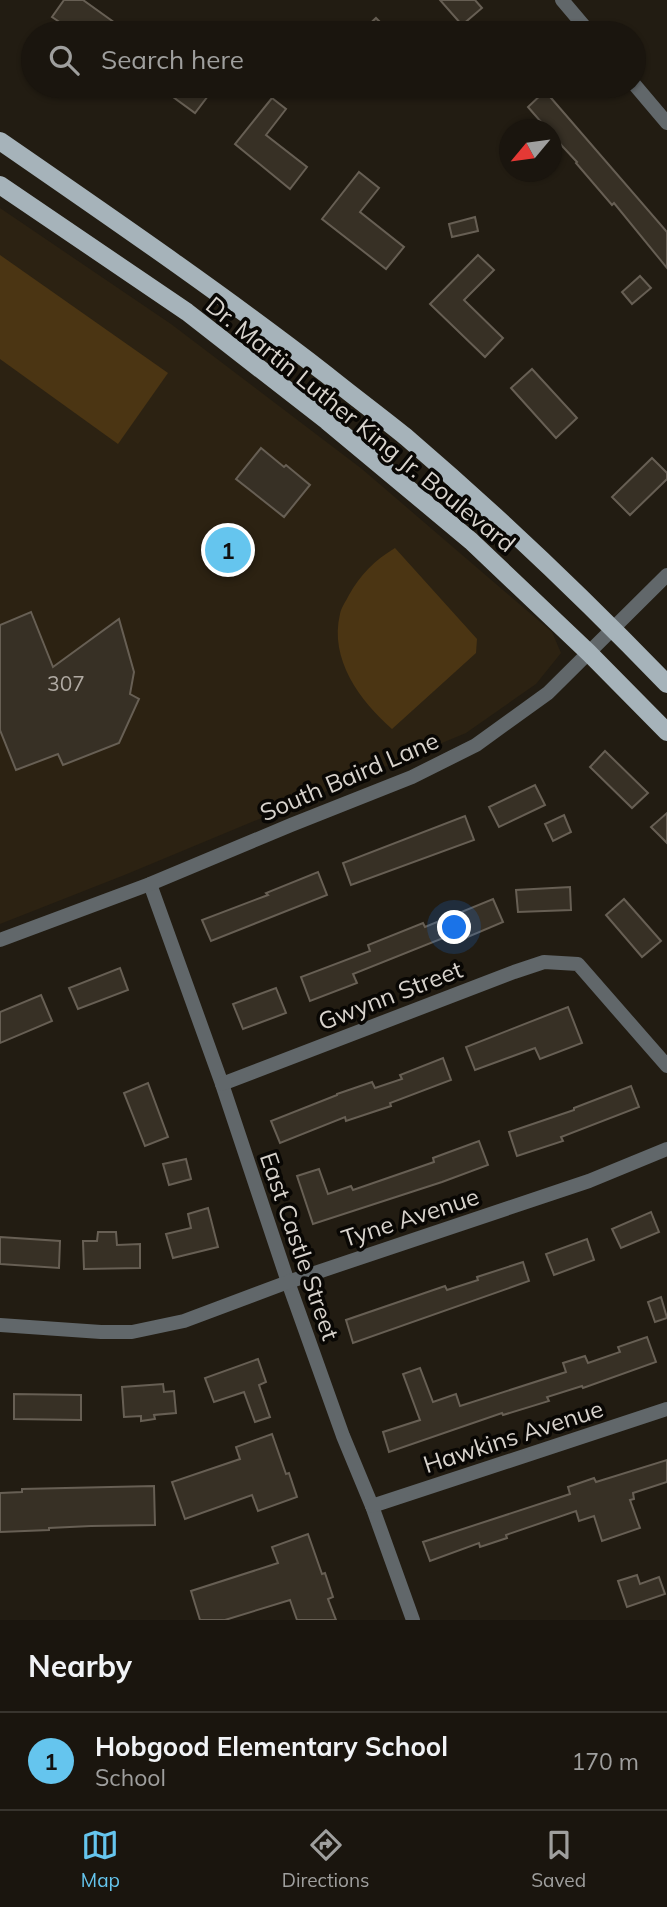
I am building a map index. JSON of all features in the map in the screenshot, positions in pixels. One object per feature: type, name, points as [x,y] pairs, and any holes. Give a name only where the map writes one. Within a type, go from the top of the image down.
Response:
[{"type":"main road","name":"Dr. Martin Luther King Jr. Boulevard","points":[[0,141],[278,337],[404,436],[499,520],[613,628],[667,684]]},
{"type":"main road","name":"Dr. Martin Luther King Jr. Boulevard","points":[[0,185],[187,312],[323,418],[471,541],[589,653],[667,732]]},
{"type":"street","points":[[562,0],[580,21]]},
{"type":"street","points":[[646,98],[667,123]]},
{"type":"street","name":"South Baird Lane","points":[[0,940],[150,884],[412,776],[476,745],[548,692],[667,575]]},
{"type":"street","name":"East Castle Street","points":[[150,884],[343,1436],[372,1506],[413,1620]]},
{"type":"street","name":"Gwynn Street","points":[[222,1084],[544,962],[579,964],[667,1066]]},
{"type":"street","name":"Tyne Avenue","points":[[0,1325],[132,1332],[184,1321],[288,1282],[584,1183],[667,1149]]},
{"type":"street","name":"Hawkins Avenue","points":[[372,1506],[667,1409]]},
{"type":"shaded area","points":[[0,208],[171,324],[362,469],[552,632],[561,653],[536,684],[466,733],[0,924]]},
{"type":"shaded area","points":[[0,255],[168,373],[118,444],[0,359]]},
{"type":"shaded area","points":[[395,548],[477,639],[476,653],[392,729],[369,706],[350,678],[343,663],[338,631],[341,609],[358,581],[375,563]]},
{"type":"building","points":[[64,0],[83,0],[112,21],[58,21],[52,17]]},
{"type":"building","points":[[440,0],[475,0],[482,8],[467,21],[458,21]]},
{"type":"building","points":[[174,98],[206,98],[195,113]]},
{"type":"building","points":[[272,98],[286,109],[266,135],[307,167],[290,189],[235,144]]},
{"type":"building","points":[[538,98],[551,98],[667,232],[667,268],[614,203],[612,205],[562,146],[562,119],[538,119],[528,107]]},
{"type":"building","points":[[359,172],[379,188],[360,212],[404,247],[386,269],[322,219]]},
{"type":"building","points":[[475,217],[478,231],[452,237],[449,224]]},
{"type":"building","points":[[478,255],[494,270],[464,300],[503,338],[485,357],[430,304]]},
{"type":"building","points":[[640,276],[651,288],[632,304],[622,292]]},
{"type":"building","points":[[532,369],[577,418],[556,438],[511,388]]},
{"type":"building","points":[[261,448],[310,485],[284,517],[236,479]]},
{"type":"building","points":[[652,458],[667,473],[667,479],[630,515],[612,497]]},
{"type":"building","points":[[31,612],[53,667],[119,619],[134,672],[130,694],[139,699],[119,743],[63,765],[58,754],[16,770],[0,730],[0,625]]},
{"type":"building","points":[[605,751],[648,793],[632,808],[590,767]]},
{"type":"building","points":[[535,785],[545,805],[499,827],[489,807]]},
{"type":"building","points":[[667,813],[667,843],[651,827]]},
{"type":"building","points":[[564,815],[571,832],[553,841],[545,824]]},
{"type":"building","points":[[465,816],[474,840],[351,885],[343,863]]},
{"type":"building","points":[[318,872],[327,895],[211,941],[202,920],[268,895],[266,893]]},
{"type":"building","points":[[570,887],[571,910],[518,912],[516,890]]},
{"type":"building","points":[[493,899],[503,922],[456,942],[453,934],[353,974],[357,983],[310,1001],[301,977],[370,951],[368,945],[423,923],[425,927]]},
{"type":"building","points":[[624,899],[661,941],[642,957],[606,915]]},
{"type":"building","points":[[120,968],[128,990],[78,1009],[69,988]]},
{"type":"building","points":[[276,988],[286,1013],[243,1029],[233,1004]]},
{"type":"building","points":[[41,995],[52,1021],[0,1043],[0,1012]]},
{"type":"building","points":[[568,1007],[582,1043],[540,1059],[535,1048],[475,1070],[466,1047]]},
{"type":"building","points":[[443,1058],[451,1080],[390,1103],[391,1106],[346,1121],[345,1117],[280,1143],[271,1121],[372,1082],[375,1088],[402,1079],[400,1075]]},
{"type":"building","points":[[148,1083],[168,1137],[145,1146],[124,1093]]},
{"type":"building","points":[[631,1086],[639,1107],[561,1137],[563,1141],[517,1156],[509,1132],[574,1110]]},
{"type":"building","points":[[479,1141],[488,1165],[313,1224],[297,1176],[319,1169],[328,1194],[351,1186],[353,1190],[434,1162],[433,1158]]},
{"type":"building","points":[[186,1159],[191,1179],[169,1185],[163,1164]]},
{"type":"building","points":[[208,1208],[218,1247],[173,1258],[166,1234],[191,1228],[188,1214]]},
{"type":"building","points":[[651,1212],[659,1232],[621,1248],[612,1229]]},
{"type":"building","points":[[98,1232],[116,1232],[117,1245],[140,1244],[140,1268],[84,1269],[83,1241],[97,1241]]},
{"type":"building","points":[[0,1237],[60,1241],[59,1268],[0,1264]]},
{"type":"building","points":[[587,1239],[594,1260],[554,1275],[546,1254]]},
{"type":"building","points":[[523,1262],[529,1281],[353,1343],[346,1320],[445,1286],[447,1290],[478,1280],[477,1277]]},
{"type":"building","points":[[661,1297],[667,1318],[655,1322],[648,1302]]},
{"type":"building","points":[[647,1337],[656,1362],[583,1388],[582,1386],[547,1397],[549,1401],[503,1415],[502,1413],[389,1452],[383,1432],[420,1420],[403,1374],[420,1368],[433,1402],[456,1394],[460,1406],[566,1372],[563,1363],[585,1356],[588,1363],[620,1352],[618,1347]]},
{"type":"building","points":[[258,1359],[266,1382],[259,1385],[270,1417],[255,1422],[244,1392],[214,1402],[205,1378]]},
{"type":"building","points":[[163,1384],[164,1392],[174,1391],[176,1413],[154,1415],[155,1419],[141,1421],[141,1416],[124,1417],[122,1387]]},
{"type":"building","points":[[14,1394],[81,1395],[81,1420],[14,1419]]},
{"type":"building","points":[[272,1434],[297,1497],[258,1511],[252,1495],[185,1519],[172,1482],[240,1459],[236,1447]]},
{"type":"building","points":[[667,1460],[667,1482],[633,1493],[634,1499],[630,1500],[640,1528],[602,1541],[594,1516],[579,1521],[576,1511],[506,1535],[507,1538],[480,1547],[479,1543],[430,1561],[423,1542],[570,1494],[568,1487],[594,1478],[596,1482]]},
{"type":"building","points":[[154,1486],[155,1525],[0,1532],[0,1493],[22,1492],[22,1489]]},
{"type":"building","points":[[308,1534],[333,1597],[328,1599],[336,1620],[297,1620],[290,1600],[225,1620],[200,1620],[191,1591],[278,1563],[272,1547]]},
{"type":"building","points":[[637,1575],[640,1584],[659,1577],[665,1594],[627,1607],[618,1581]]},
{"type":"place","name":"Hobgood Elementary School","points":[[228,550]]}]
